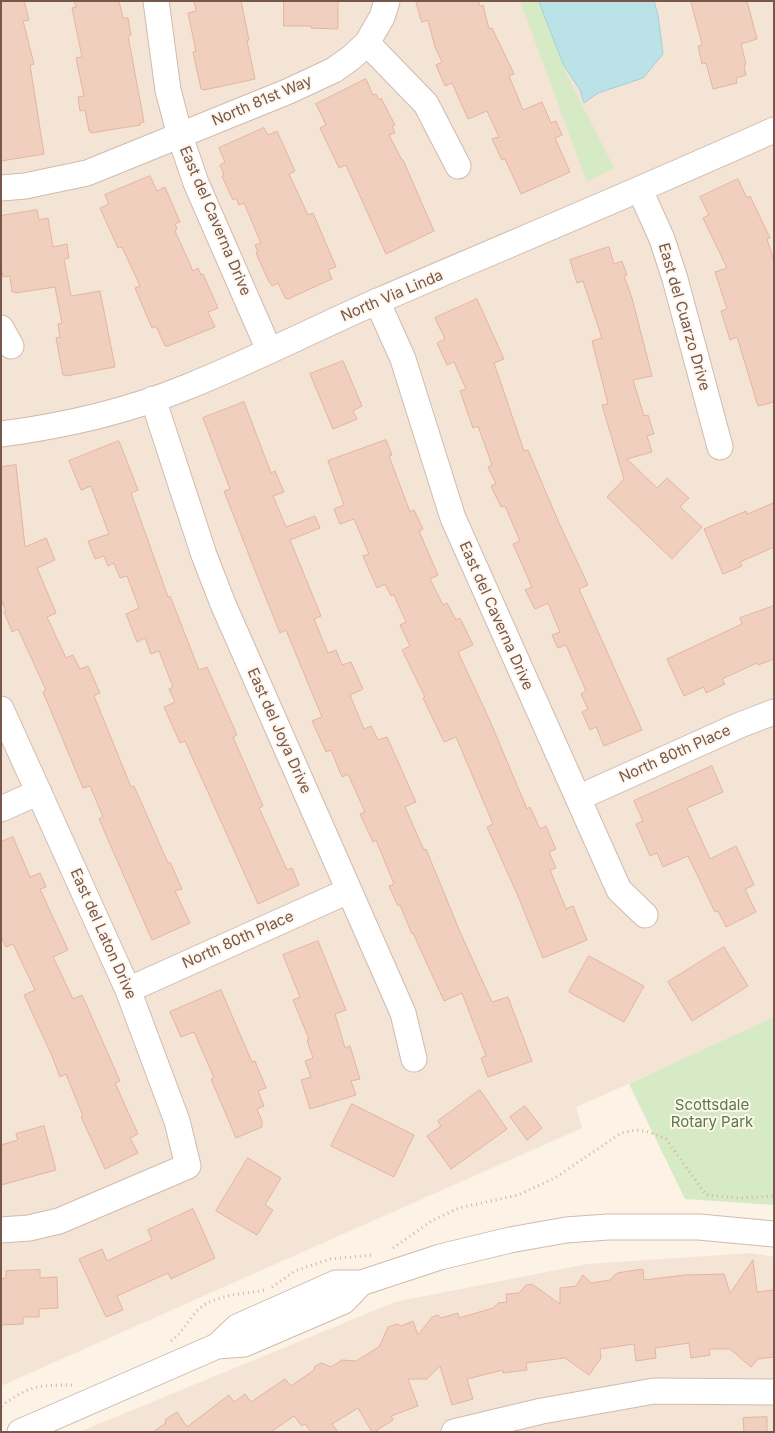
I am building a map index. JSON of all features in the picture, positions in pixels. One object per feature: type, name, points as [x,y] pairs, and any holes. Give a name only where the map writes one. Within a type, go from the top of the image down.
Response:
[{"type":"street","name":"East del Caverna Drive","points":[[156,1],[168,90],[180,136],[196,183],[269,350]]},
{"type":"street","points":[[387,1],[382,16],[367,43],[426,104],[458,166]]},
{"type":"street","name":"North 81st Way","points":[[1,188],[25,186],[87,173],[289,91],[334,70],[367,43]]},
{"type":"street","name":"North Via Linda","points":[[1,434],[43,429],[123,409],[187,387],[377,301],[640,190],[774,130]]},
{"type":"street","name":"East del Cuarzo Drive","points":[[640,190],[662,239],[673,271],[720,447]]},
{"type":"street","name":"East del Caverna Drive","points":[[377,301],[403,359],[453,518],[619,890],[645,915]]},
{"type":"street","name":"East del Joya Drive","points":[[153,399],[210,571],[402,1013],[414,1059]]},
{"type":"street","name":"East del Laton Drive","points":[[1,709],[128,990],[177,1121],[188,1166],[59,1222],[29,1228],[1,1230]]},
{"type":"street","name":"North 80th Place","points":[[578,798],[740,725],[774,712]]},
{"type":"street","points":[[1,809],[39,792]]},
{"type":"street","name":"North 80th Place","points":[[128,990],[348,891]]},
{"type":"street","points":[[20,1432],[217,1346],[237,1328],[336,1283],[361,1283],[472,1248],[566,1230],[608,1227],[698,1227],[774,1234]]},
{"type":"street","points":[[454,1432],[542,1411],[654,1391],[774,1392]]},
{"type":"shaded area","points":[[1,1],[774,1],[774,1020],[576,1107],[582,1128],[1,1386]]},
{"type":"shaded area","points":[[751,1253],[774,1257],[774,1432],[79,1432],[395,1302],[587,1264]]},
{"type":"green space","points":[[520,1],[539,1],[565,71],[614,168],[587,182]]},
{"type":"green space","name":"Scottsdale Rotary Park","points":[[774,1017],[774,1205],[685,1199],[629,1084]]},
{"type":"water","points":[[539,1],[654,1],[658,15],[663,54],[643,78],[598,93],[584,103],[580,90],[564,66]]},
{"type":"building","points":[[1,1],[24,1],[29,20],[23,21],[34,64],[30,65],[44,154],[1,161]]},
{"type":"building","points":[[74,1],[119,1],[123,18],[128,18],[131,35],[128,36],[144,122],[140,123],[140,125],[91,133],[89,131],[85,110],[80,111],[78,97],[84,96],[76,58],[82,57],[72,8],[76,7]]},
{"type":"building","points":[[194,1],[241,1],[255,79],[204,90],[201,89],[193,52],[196,51],[188,13],[196,11]]},
{"type":"building","points":[[284,1],[338,1],[338,29],[284,26]]},
{"type":"building","points":[[416,1],[478,1],[480,6],[483,5],[489,29],[492,28],[514,74],[509,76],[523,110],[542,102],[551,123],[556,121],[562,135],[555,138],[570,172],[521,194],[505,159],[502,160],[492,139],[499,137],[487,111],[468,119],[452,83],[445,86],[436,65],[442,62],[435,47],[428,20],[422,22]]},
{"type":"building","points":[[691,1],[747,1],[757,39],[741,44],[746,64],[744,65],[746,75],[736,78],[737,83],[713,89],[706,63],[702,64],[698,46],[702,45]]},
{"type":"building","points":[[366,79],[373,95],[376,94],[379,100],[381,98],[395,125],[392,126],[395,133],[389,135],[403,160],[434,231],[386,254],[346,165],[339,168],[320,128],[326,125],[316,104]]},
{"type":"building","points":[[264,128],[268,135],[277,131],[295,171],[289,174],[308,215],[313,213],[336,267],[328,270],[332,279],[288,299],[285,298],[278,283],[272,286],[268,280],[256,253],[258,252],[255,245],[261,243],[244,203],[239,205],[236,198],[233,200],[222,176],[224,175],[220,165],[225,162],[219,148]]},
{"type":"building","points":[[150,176],[157,191],[165,187],[180,222],[175,224],[177,229],[175,231],[193,271],[198,268],[201,275],[203,274],[218,308],[208,312],[215,327],[168,346],[165,346],[156,326],[152,328],[135,288],[140,286],[122,247],[118,248],[100,208],[109,204],[105,195]]},
{"type":"building","points":[[738,179],[747,198],[750,196],[770,238],[767,239],[774,261],[774,402],[758,406],[737,337],[730,340],[721,311],[727,309],[715,272],[727,268],[703,218],[709,215],[700,197]]},
{"type":"building","points":[[37,210],[39,220],[48,218],[53,247],[67,244],[69,258],[64,259],[71,296],[100,291],[115,367],[63,375],[56,338],[60,337],[58,324],[62,323],[55,287],[15,293],[12,292],[10,276],[3,277],[1,268],[1,216]]},
{"type":"building","points":[[609,247],[614,264],[622,261],[627,275],[624,276],[632,298],[652,376],[633,380],[644,416],[648,415],[654,434],[647,436],[652,452],[627,459],[657,488],[667,478],[689,498],[680,507],[702,527],[672,559],[607,497],[624,479],[602,405],[608,404],[592,341],[602,338],[583,281],[577,283],[570,260]]},
{"type":"building","points":[[477,299],[504,359],[494,363],[524,451],[528,450],[588,585],[579,589],[642,730],[604,746],[596,727],[590,730],[582,712],[588,709],[581,694],[586,691],[566,645],[558,648],[552,635],[560,632],[548,603],[535,609],[525,590],[532,587],[513,544],[520,541],[505,506],[501,507],[491,486],[496,484],[488,467],[492,465],[478,426],[473,428],[460,391],[466,389],[454,362],[447,365],[437,343],[445,339],[435,318]]},
{"type":"building","points":[[343,361],[362,406],[353,411],[357,419],[333,429],[310,374]]},
{"type":"building","points":[[244,402],[271,473],[275,471],[284,492],[273,496],[286,527],[315,516],[320,528],[290,540],[321,616],[314,619],[328,653],[336,650],[342,665],[351,662],[363,689],[350,695],[364,729],[371,726],[378,740],[387,737],[416,802],[405,807],[424,850],[426,849],[460,932],[492,1002],[508,997],[532,1061],[488,1077],[481,1058],[486,1056],[462,993],[444,1001],[400,905],[398,906],[389,886],[394,884],[376,840],[373,842],[360,814],[365,812],[348,774],[342,777],[331,750],[326,752],[312,721],[322,717],[286,630],[280,633],[254,568],[224,491],[230,489],[203,418]]},
{"type":"building","points":[[386,440],[392,455],[389,456],[410,512],[414,510],[423,529],[419,531],[438,575],[430,579],[443,605],[447,603],[456,620],[460,618],[473,645],[458,652],[490,721],[527,809],[530,807],[540,829],[546,826],[556,849],[549,852],[556,868],[550,870],[566,909],[573,906],[587,940],[543,958],[487,827],[493,824],[456,737],[444,742],[402,650],[410,646],[400,625],[406,622],[394,595],[391,596],[385,584],[377,588],[363,556],[369,554],[354,519],[340,524],[334,509],[344,505],[328,461]]},
{"type":"building","points":[[119,441],[138,490],[131,493],[168,597],[170,596],[199,670],[207,667],[237,735],[233,737],[263,806],[259,808],[287,870],[292,868],[299,885],[258,904],[185,741],[180,743],[164,707],[175,702],[169,689],[173,687],[159,651],[151,654],[145,638],[137,642],[126,614],[139,608],[127,576],[120,578],[114,563],[108,566],[104,556],[95,559],[88,541],[109,534],[91,486],[81,490],[69,461]]},
{"type":"building","points":[[16,465],[25,547],[46,538],[55,560],[37,568],[56,613],[47,617],[66,658],[73,655],[80,669],[88,666],[100,693],[94,696],[131,787],[134,786],[168,863],[170,862],[182,889],[175,891],[190,923],[152,940],[99,819],[103,817],[90,786],[83,788],[43,692],[46,690],[18,629],[12,632],[4,612],[6,611],[1,599],[1,467]]},
{"type":"building","points":[[774,503],[774,547],[740,562],[742,566],[723,574],[704,529],[746,511],[747,514]]},
{"type":"building","points":[[774,606],[774,659],[758,665],[757,663],[722,679],[725,684],[706,693],[704,687],[684,696],[667,659],[742,624],[740,618]]},
{"type":"building","points":[[712,766],[723,792],[687,808],[710,859],[736,846],[754,885],[745,889],[756,912],[726,927],[718,911],[715,912],[688,856],[663,867],[657,853],[650,856],[636,824],[643,821],[634,801]]},
{"type":"building","points":[[13,837],[30,877],[40,873],[46,887],[40,889],[68,950],[53,957],[73,999],[82,995],[120,1081],[115,1083],[138,1134],[130,1138],[138,1153],[105,1169],[81,1117],[83,1116],[66,1074],[60,1077],[24,995],[35,990],[13,944],[6,947],[1,936],[1,842]]},
{"type":"building","points":[[318,941],[346,1010],[335,1014],[345,1048],[350,1046],[360,1079],[351,1081],[356,1095],[310,1109],[301,1080],[311,1077],[305,1061],[313,1058],[307,1040],[309,1039],[293,1000],[300,997],[283,955]]},
{"type":"building","points":[[724,947],[748,986],[692,1021],[668,982]]},
{"type":"building","points":[[589,956],[644,986],[624,1022],[569,992]]},
{"type":"building","points":[[221,990],[252,1062],[255,1061],[266,1088],[258,1091],[264,1106],[257,1109],[262,1121],[262,1127],[236,1138],[211,1079],[214,1078],[194,1032],[181,1037],[170,1012]]},
{"type":"building","points":[[480,1090],[507,1129],[451,1169],[427,1136],[441,1126],[438,1121]]},
{"type":"building","points":[[352,1104],[414,1135],[394,1177],[331,1146]]},
{"type":"building","points":[[525,1106],[542,1128],[527,1140],[510,1117]]},
{"type":"building","points":[[44,1126],[56,1170],[1,1185],[1,1145],[18,1140],[16,1134]]},
{"type":"building","points":[[248,1158],[281,1178],[265,1205],[273,1210],[257,1235],[216,1211]]},
{"type":"building","points":[[193,1209],[215,1258],[171,1279],[168,1273],[117,1296],[123,1310],[106,1317],[79,1259],[102,1249],[107,1261],[152,1240],[148,1230]]},
{"type":"building","points":[[753,1260],[757,1292],[774,1290],[774,1357],[758,1359],[751,1367],[730,1349],[709,1349],[710,1355],[691,1358],[689,1343],[655,1348],[656,1358],[636,1361],[634,1344],[600,1349],[601,1358],[589,1375],[565,1358],[526,1363],[527,1370],[503,1373],[503,1370],[467,1379],[473,1399],[452,1405],[440,1366],[427,1379],[408,1379],[418,1406],[391,1416],[393,1420],[374,1432],[372,1432],[358,1408],[332,1424],[338,1432],[311,1432],[305,1424],[302,1426],[294,1416],[271,1432],[153,1432],[166,1423],[165,1420],[177,1412],[187,1427],[229,1395],[234,1402],[245,1394],[251,1402],[285,1379],[291,1386],[321,1363],[331,1367],[342,1360],[356,1361],[379,1347],[388,1327],[397,1324],[401,1326],[413,1321],[418,1335],[432,1317],[438,1315],[441,1318],[458,1313],[459,1318],[493,1308],[498,1303],[507,1302],[506,1294],[519,1293],[526,1285],[532,1284],[560,1304],[560,1288],[576,1286],[583,1275],[591,1283],[610,1280],[617,1273],[643,1269],[644,1280],[685,1275],[724,1274],[730,1293]]},
{"type":"building","points":[[40,1270],[40,1278],[57,1277],[58,1308],[39,1309],[39,1317],[23,1317],[23,1324],[1,1325],[1,1279],[6,1278],[6,1271]]},
{"type":"building","points":[[767,1417],[767,1432],[744,1432],[743,1418]]}]
